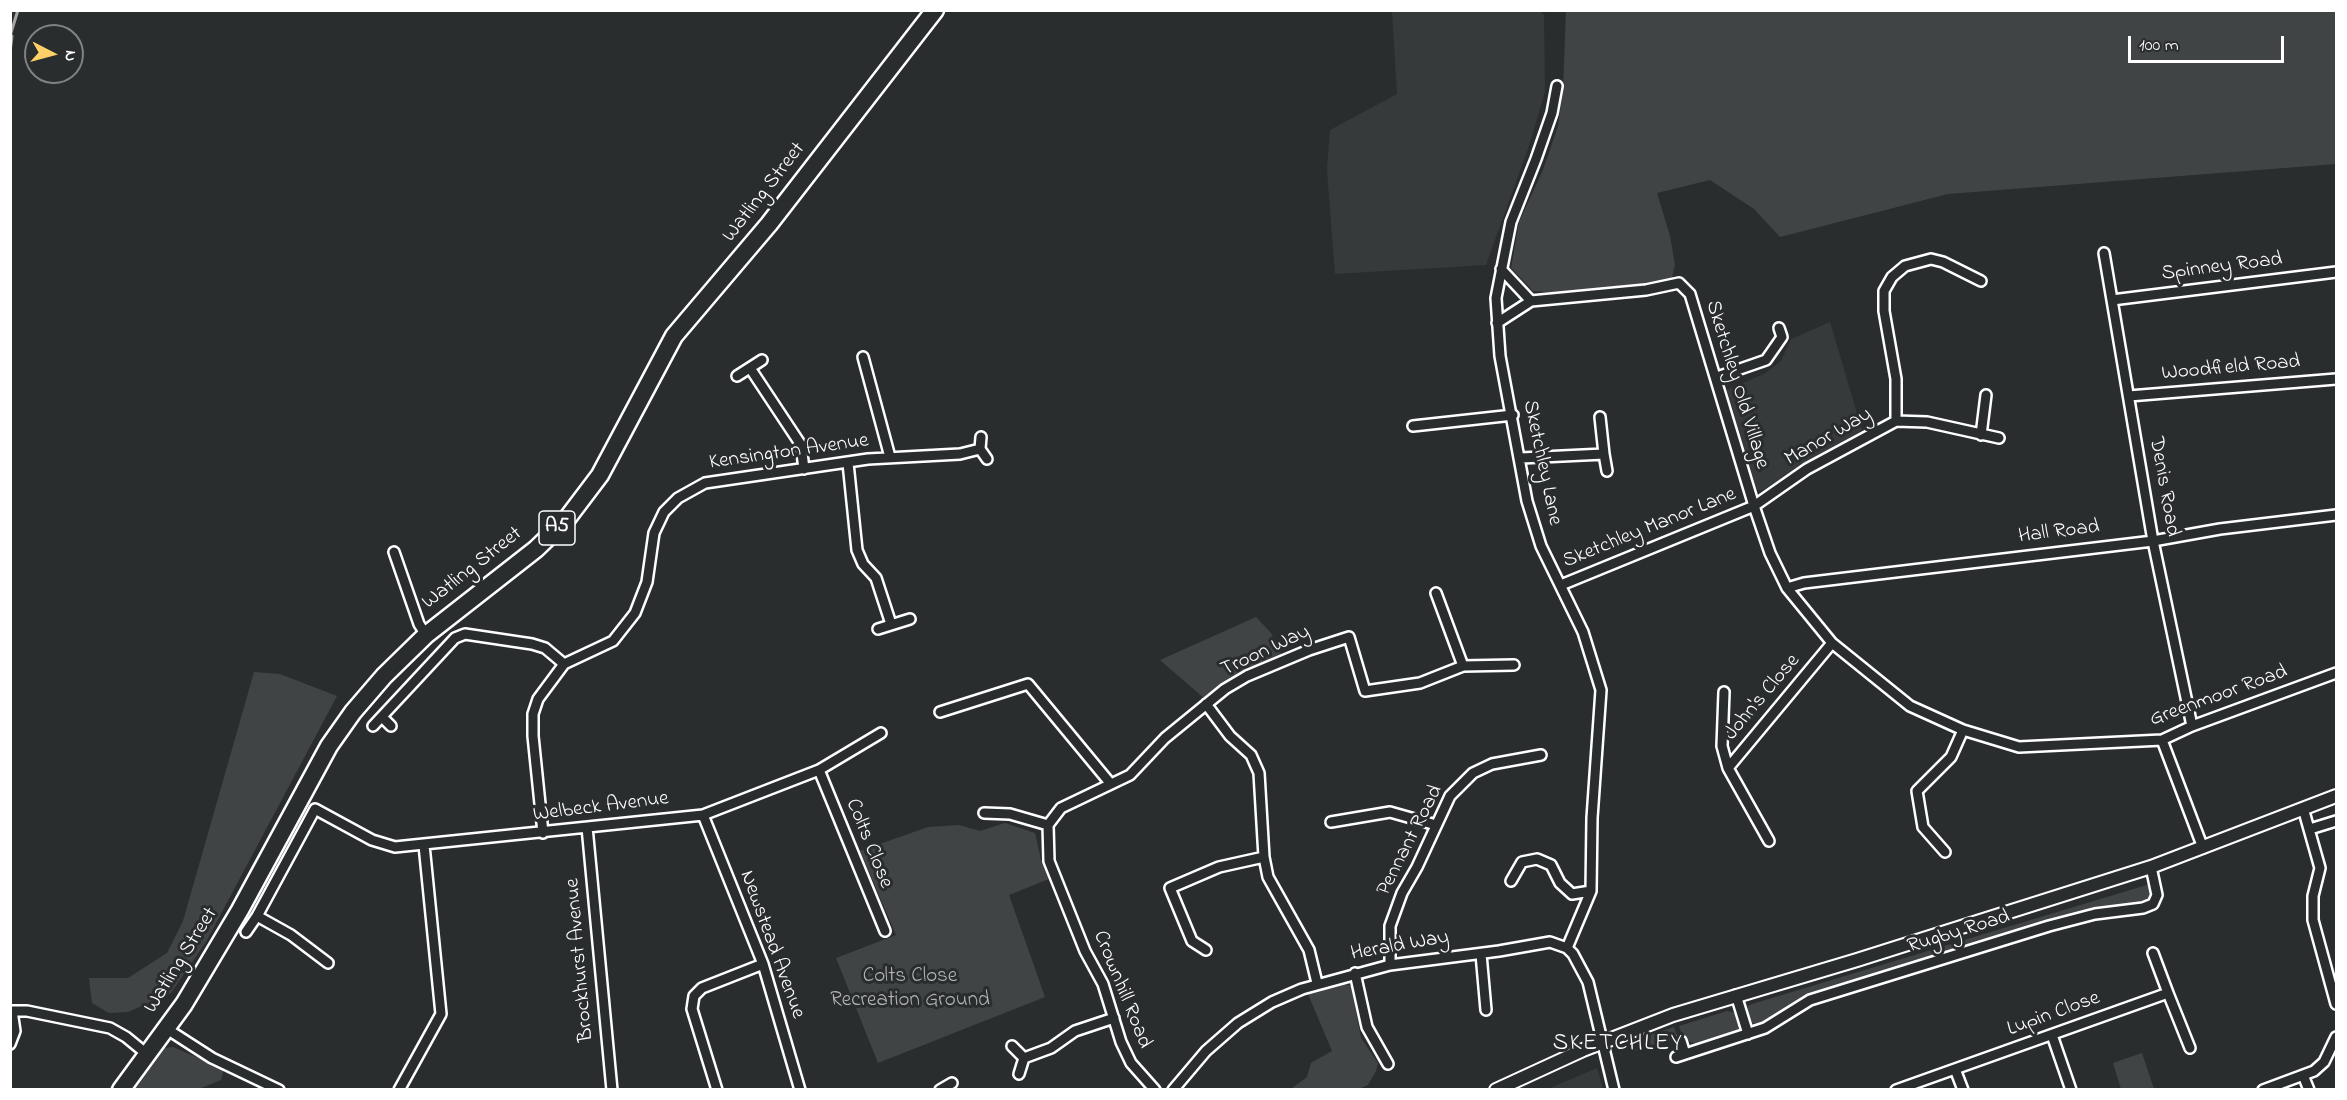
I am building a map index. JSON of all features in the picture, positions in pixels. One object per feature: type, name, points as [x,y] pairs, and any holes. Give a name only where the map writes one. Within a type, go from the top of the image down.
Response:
[{"type":"highway","name":"Watling Street","points":[[121,1089],[167,1029],[240,910],[329,746],[384,676],[426,635],[536,549],[586,495],[674,336],[769,225],[935,10]]},
{"type":"main road","name":"Rugby Road","points":[[1496,1089],[1602,1042],[1673,1015],[1857,960],[2151,867],[2337,796]]},
{"type":"street","name":"Sketchley Lane","points":[[1557,86],[1552,113],[1511,222],[1496,298],[1500,356],[1513,415],[1527,501],[1541,546],[1583,632],[1601,690],[1592,818],[1591,891],[1567,948]]},
{"type":"street","name":"Denis Road","points":[[2104,253],[2153,541],[2192,726]]},
{"type":"street","points":[[1896,421],[1896,379],[1884,311],[1884,291],[1892,277],[1905,266],[1931,259],[1944,262],[1981,280]]},
{"type":"street","points":[[1501,269],[1531,302]]},
{"type":"street","name":"Spinney Road","points":[[2112,300],[2337,272]]},
{"type":"street","name":"Sketchley Old Village","points":[[1497,323],[1531,302],[1646,290],[1679,283],[1690,294],[1754,506]]},
{"type":"street","points":[[1716,377],[1766,360],[1782,337],[1779,328]]},
{"type":"street","points":[[863,357],[890,457]]},
{"type":"street","points":[[737,376],[762,360]]},
{"type":"street","points":[[750,368],[801,445],[804,469]]},
{"type":"street","name":"Woodfield Road","points":[[2129,396],[2337,379]]},
{"type":"street","points":[[1981,435],[1986,395]]},
{"type":"street","points":[[1413,426],[1513,415]]},
{"type":"street","points":[[1600,417],[1607,471]]},
{"type":"street","name":"Manor Way","points":[[1754,506],[1807,470],[1896,421],[1927,422],[1999,438]]},
{"type":"street","points":[[981,437],[980,449],[987,459]]},
{"type":"street","name":"Kensington Avenue","points":[[543,833],[533,714],[538,699],[564,664],[614,641],[635,614],[647,582],[654,533],[664,512],[678,498],[705,483],[890,457],[960,454],[980,449]]},
{"type":"street","points":[[1521,458],[1604,454]]},
{"type":"street","points":[[848,463],[857,550],[863,564],[876,578],[891,624]]},
{"type":"street","name":"Sketchley Manor Lane","points":[[1561,585],[1754,506]]},
{"type":"street","name":"Greenmoor Road","points":[[1754,506],[1770,553],[1787,588],[1832,643],[1910,706],[1963,730],[2019,747],[2162,740],[2192,726],[2337,673]]},
{"type":"street","name":"Hall Road","points":[[1787,588],[1804,583],[2153,541],[2220,529],[2337,515]]},
{"type":"street","points":[[394,552],[419,624],[426,635]]},
{"type":"street","points":[[1436,593],[1463,666],[1514,665]]},
{"type":"street","points":[[878,630],[910,619]]},
{"type":"street","points":[[373,726],[455,638],[465,634],[532,644],[545,648],[564,664]]},
{"type":"street","name":"Troon Way","points":[[1048,825],[1061,808],[1131,775],[1165,738],[1206,704],[1247,676],[1349,637],[1365,691],[1420,683],[1463,666]]},
{"type":"street","name":"John's Close","points":[[1769,841],[1728,768],[1832,643]]},
{"type":"street","points":[[940,712],[1028,684],[1110,783]]},
{"type":"street","points":[[1724,692],[1722,746],[1728,768]]},
{"type":"street","points":[[1206,704],[1230,736],[1251,755],[1259,773],[1264,857],[1268,877],[1309,950],[1317,983]]},
{"type":"street","points":[[382,717],[391,726]]},
{"type":"street","points":[[1945,852],[1923,827],[1917,791],[1951,757],[1963,730]]},
{"type":"street","name":"Welbeck Avenue","points":[[257,916],[315,810],[372,840],[395,847],[703,815],[819,770],[880,733]]},
{"type":"street","points":[[2162,740],[2203,848]]},
{"type":"street","name":"Pennant Road","points":[[1390,965],[1390,926],[1402,893],[1417,867],[1450,796],[1473,773],[1492,764],[1541,755]]},
{"type":"street","name":"Colts Close","points":[[819,770],[885,931]]},
{"type":"street","points":[[2303,808],[2320,868],[2313,896],[2313,920],[2337,1004]]},
{"type":"street","points":[[1331,822],[1390,812],[1436,825]]},
{"type":"street","points":[[984,813],[1010,814],[1048,825]]},
{"type":"street","name":"Newstead Avenue","points":[[703,815],[763,964],[800,1089]]},
{"type":"street","points":[[2310,829],[2337,821]]},
{"type":"street","name":"Crownhill Road","points":[[1048,825],[1049,861],[1085,951],[1103,984],[1131,1063],[1155,1089]]},
{"type":"street","name":"Brockhurst Avenue","points":[[587,827],[612,1089]]},
{"type":"street","points":[[399,1089],[441,1014],[424,845]]},
{"type":"street","points":[[1206,950],[1192,940],[1170,888],[1219,867],[1264,857]]},
{"type":"street","points":[[1511,880],[1522,862],[1537,859],[1551,865],[1560,883],[1572,894],[1591,891]]},
{"type":"street","name":"Rugby Road","points":[[1681,1041],[1680,1056],[1765,1028],[1810,1000],[2049,926],[2095,914],[2143,908],[2152,904],[2157,896],[2151,867]]},
{"type":"street","points":[[246,932],[257,916],[291,935],[328,963]]},
{"type":"street","name":"Herald Way","points":[[1173,1089],[1206,1051],[1238,1023],[1272,1002],[1317,983],[1390,965],[1481,954],[1550,942],[1567,948]]},
{"type":"street","points":[[1567,948],[1579,962],[1588,982],[1614,1089]]},
{"type":"street","points":[[2153,953],[2190,1048]]},
{"type":"street","points":[[1481,954],[1486,1010]]},
{"type":"street","points":[[717,1089],[692,1009],[694,996],[702,988],[763,964]]},
{"type":"street","points":[[1355,973],[1367,1027],[1388,1064]]},
{"type":"street","name":"Lupin Close","points":[[1898,1089],[2168,993]]},
{"type":"street","points":[[1736,995],[1748,1034]]},
{"type":"street","points":[[10,1044],[15,1031],[11,1011],[27,1011],[110,1028],[126,1037],[148,1055]]},
{"type":"street","points":[[1024,1058],[1051,1048],[1075,1031],[1114,1018]]},
{"type":"street","points":[[167,1029],[212,1059],[279,1089]]},
{"type":"street","points":[[2052,1035],[2071,1089]]},
{"type":"street","points":[[2263,1089],[2313,1071],[2324,1062],[2337,1037]]},
{"type":"street","points":[[1012,1046],[1024,1058]]},
{"type":"street","points":[[1019,1074],[1024,1058]]},
{"type":"street","points":[[1955,1069],[1963,1089]]},
{"type":"street","points":[[2303,1075],[2309,1089]]},
{"type":"street","points":[[1896,1078],[1898,1089]]},
{"type":"street","points":[[940,1089],[952,1083]]},
{"type":"shaded area","points":[[1392,11],[1540,11],[1544,15],[1545,92],[1528,149],[1486,265],[1335,274],[1327,170],[1330,130],[1397,94]]},
{"type":"shaded area","points":[[1830,322],[1862,430],[1844,445],[1761,491],[1756,489],[1735,438],[1724,391],[1764,374],[1781,361],[1791,339]]},
{"type":"shaded area","points":[[1597,1068],[1603,1089],[1548,1089]]},
{"type":"green space","points":[[1566,11],[2336,11],[2336,164],[1948,194],[1780,237],[1754,209],[1710,180],[1657,193],[1670,236],[1675,265],[1672,278],[1647,286],[1559,293],[1533,291],[1511,268],[1519,222],[1543,170],[1558,126],[1563,89]]},
{"type":"green space","points":[[1256,617],[1271,633],[1282,656],[1239,675],[1205,699],[1160,660]]},
{"type":"green space","points":[[254,672],[280,674],[337,696],[206,942],[171,993],[128,1012],[109,1013],[92,1003],[89,978],[128,978],[167,953],[183,921]]},
{"type":"green space","name":"Colts Close Recreation Ground","points":[[1005,823],[1035,833],[1041,860],[1049,879],[1009,895],[1045,997],[878,1063],[836,958],[896,935],[860,851],[928,827],[959,825],[980,831]]},
{"type":"green space","points":[[2150,884],[2153,897],[2148,903],[1808,998],[1761,1025],[1752,1023],[1747,1015],[1748,1006],[1752,1004]]},
{"type":"green space","points":[[1342,983],[1351,986],[1361,1038],[1378,1063],[1376,1071],[1368,1085],[1359,1089],[1291,1089],[1307,1077],[1311,1063],[1332,1051],[1308,994]]},
{"type":"green space","points":[[1727,1011],[1736,1013],[1740,1021],[1738,1032],[1734,1035],[1701,1046],[1688,1041],[1682,1035],[1679,1026]]},
{"type":"green space","points":[[1674,1027],[1678,1038],[1636,1051],[1641,1038]]},
{"type":"green space","points":[[173,1047],[224,1069],[221,1080],[199,1089],[128,1090],[163,1048]]},
{"type":"green space","points":[[2142,1053],[2154,1089],[2121,1089],[2113,1063]]},
{"type":"waterway","points":[[10,36],[18,10]]},
{"type":"waterway","points":[[10,52],[12,36]]},
{"type":"district","name":"SKETCHLEY","points":[[1618,1045]]}]
